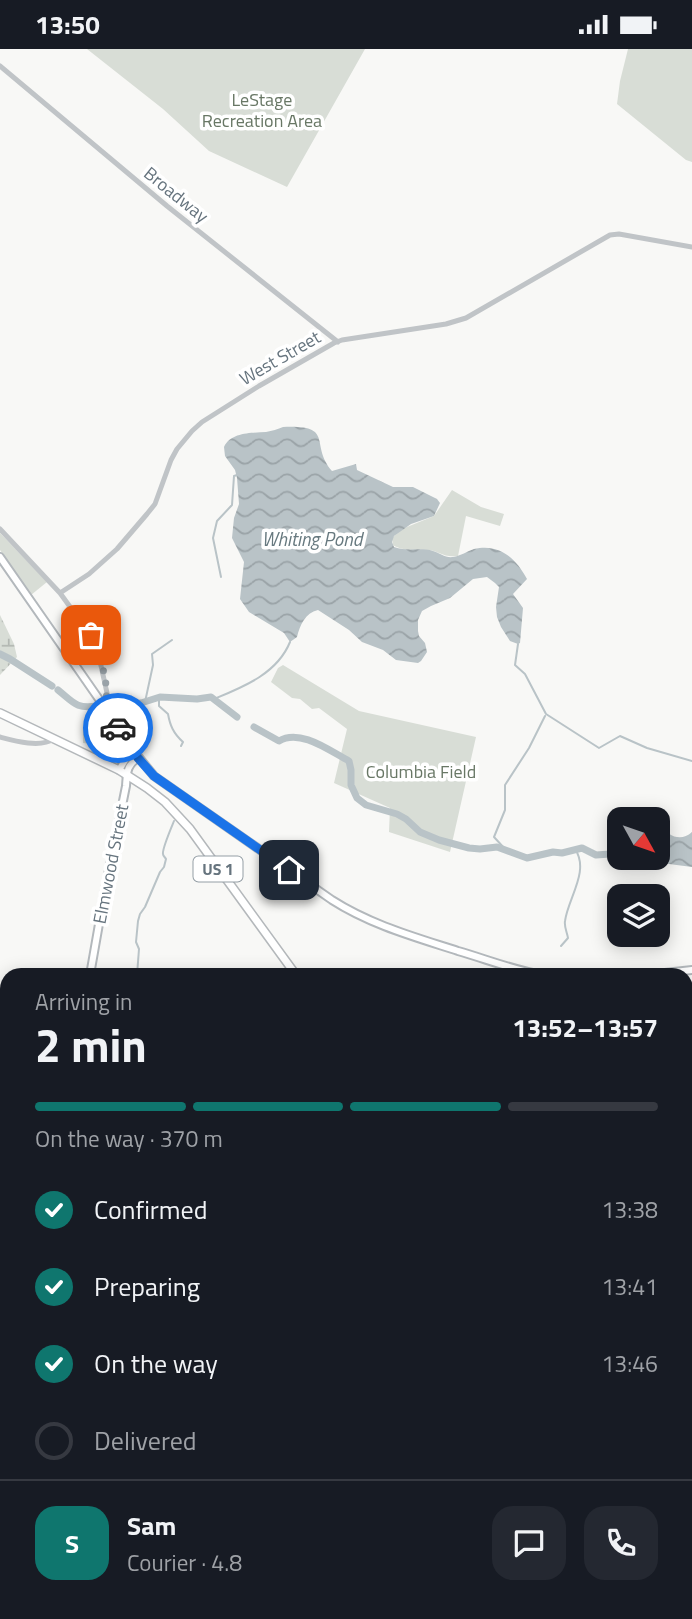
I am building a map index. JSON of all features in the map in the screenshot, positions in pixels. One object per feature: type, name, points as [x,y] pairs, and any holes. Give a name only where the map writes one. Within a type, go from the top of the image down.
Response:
[{"type":"main road","points":[[0,557],[150,773],[340,906],[387,928],[515,968]]},
{"type":"main road","name":"US 1","points":[[0,713],[119,769],[159,797],[180,818],[291,968]]},
{"type":"main road","points":[[119,769],[132,750]]},
{"type":"main road","name":"Elmwood Street","points":[[91,968],[128,766],[138,758]]},
{"type":"street","name":"Broadway","points":[[0,66],[167,206],[338,342]]},
{"type":"street","name":"West Street","points":[[61,593],[89,574],[117,549],[155,505],[171,460],[197,426],[259,386],[338,342],[446,324],[466,318],[610,235],[620,234],[692,247]]},
{"type":"street","points":[[0,529],[61,593],[85,626],[96,646],[107,693],[104,707]]},
{"type":"street","points":[[0,737],[48,743],[54,739]]},
{"type":"green space","name":"LeStage Recreation Area","points":[[87,49],[365,49],[287,187],[209,151],[163,109]]},
{"type":"green space","points":[[628,49],[692,49],[692,162],[617,104]]},
{"type":"green space","points":[[452,490],[481,507],[504,514],[500,526],[466,516],[458,556],[393,545],[392,538],[402,529],[434,516]]},
{"type":"green space","points":[[0,533],[47,582],[31,595],[0,550]]},
{"type":"green space","points":[[0,615],[17,657],[0,675]]},
{"type":"green space","name":"Columbia Field","points":[[283,665],[359,711],[476,737],[450,852],[389,832],[390,808],[334,783],[347,729],[319,708],[312,709],[271,682],[278,668]]},
{"type":"green space","points":[[111,726],[119,747],[83,743],[83,727]]},
{"type":"water","name":"Whiting Pond","points":[[283,427],[310,429],[316,433],[325,461],[332,471],[356,464],[357,470],[393,487],[413,487],[437,499],[440,503],[434,516],[411,524],[394,536],[394,547],[428,550],[450,557],[474,549],[491,548],[512,559],[527,579],[513,594],[523,608],[520,643],[510,641],[501,627],[496,607],[499,587],[487,577],[473,579],[450,598],[422,611],[418,620],[418,631],[427,652],[418,663],[396,660],[383,650],[362,642],[318,610],[306,617],[297,637],[290,642],[284,633],[249,612],[240,599],[244,562],[232,538],[239,504],[237,478],[225,456],[224,447],[237,436]]},
{"type":"water","points":[[692,832],[692,867],[670,864],[670,835],[683,837]]},
{"type":"waterway","points":[[221,577],[213,538],[217,521],[232,505],[234,476],[237,475]]},
{"type":"waterway","points":[[145,702],[153,665],[152,654],[172,640]]},
{"type":"waterway","points":[[214,699],[268,671],[277,663],[290,642]]},
{"type":"waterway","points":[[518,644],[515,665],[525,674],[546,714],[599,748],[620,736],[647,748],[692,761]]},
{"type":"waterway","points":[[0,654],[52,686]]},
{"type":"waterway","points":[[58,690],[80,706],[97,706]]},
{"type":"waterway","points":[[115,705],[141,703],[160,697],[211,697],[237,717]]},
{"type":"waterway","points":[[159,698],[159,706],[168,714],[172,729],[183,742],[181,746]]},
{"type":"waterway","points":[[505,849],[494,837],[505,810],[505,785],[529,748],[545,716]]},
{"type":"waterway","points":[[254,727],[279,741],[296,737],[305,739],[349,761],[351,785],[357,798],[366,805],[397,814],[420,832],[439,840],[469,848],[497,847],[527,858],[582,848],[596,855],[607,854]]},
{"type":"waterway","points":[[138,968],[138,921],[164,867],[166,859],[163,851],[174,821]]},
{"type":"waterway","points":[[561,946],[568,938],[565,921],[579,875],[579,857],[575,849]]},
{"type":"way so far","points":[[91,635],[107,693],[104,707],[118,728]]},
{"type":"route","points":[[118,728],[150,773],[289,870]]}]
